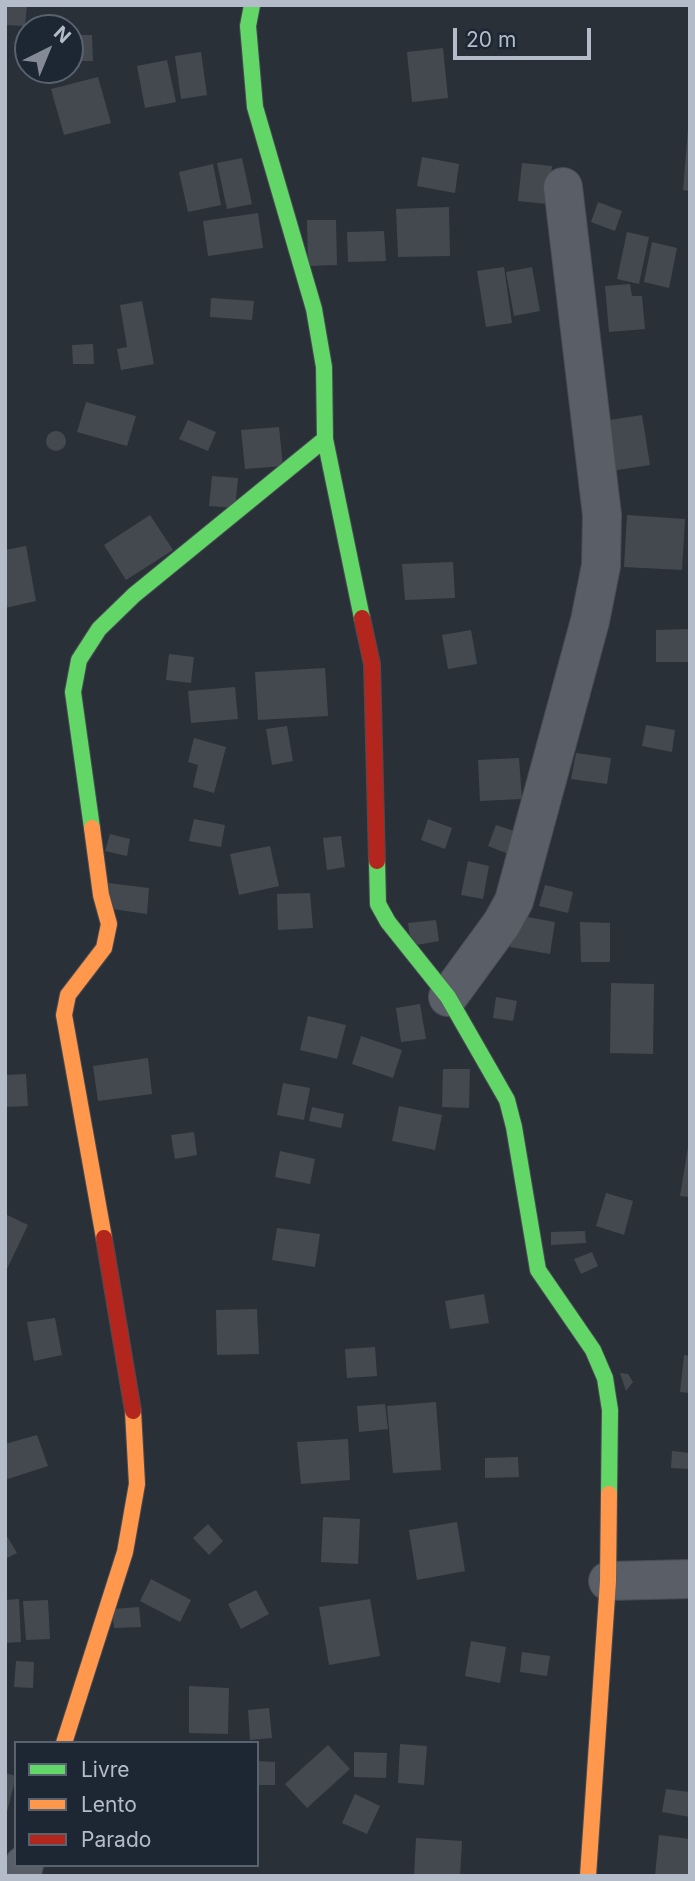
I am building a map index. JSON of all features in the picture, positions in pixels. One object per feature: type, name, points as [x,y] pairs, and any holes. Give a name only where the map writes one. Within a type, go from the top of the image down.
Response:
[{"type":"street","points":[[252,5],[248,26],[255,107],[314,309],[324,367],[325,439],[372,664],[378,904],[388,922],[448,997],[507,1100],[538,1270],[593,1350],[605,1378],[610,1410],[608,1581],[588,1876]]},
{"type":"street","points":[[448,997],[502,923],[514,901],[590,621],[601,566],[602,515],[563,187]]},
{"type":"street","points":[[65,1741],[125,1552],[137,1484],[133,1404],[64,1015],[68,995],[104,948],[109,924],[101,895],[73,692],[79,660],[99,629],[134,595],[325,439]]},
{"type":"street","points":[[608,1581],[690,1579]]},
{"type":"building","points":[[5,5],[27,5],[26,14],[14,14],[14,25],[5,25]]},
{"type":"building","points":[[84,35],[92,35],[93,61],[84,61]]},
{"type":"building","points":[[443,48],[448,98],[412,102],[407,52]]},
{"type":"building","points":[[201,52],[207,95],[181,99],[175,56]]},
{"type":"building","points":[[167,60],[176,102],[145,108],[137,66]]},
{"type":"building","points":[[98,77],[111,123],[64,135],[51,89],[84,84],[84,81]]},
{"type":"building","points":[[690,129],[690,191],[683,190]]},
{"type":"building","points":[[422,157],[459,164],[455,193],[417,186]]},
{"type":"building","points":[[242,158],[252,204],[227,209],[217,163]]},
{"type":"building","points":[[522,163],[552,166],[548,204],[518,201]]},
{"type":"building","points":[[213,164],[221,205],[188,212],[179,172]]},
{"type":"building","points":[[598,202],[622,211],[615,231],[591,222]]},
{"type":"building","points":[[449,207],[450,256],[398,257],[396,209]]},
{"type":"building","points":[[258,213],[263,248],[208,256],[203,221]]},
{"type":"building","points":[[307,220],[336,220],[337,265],[308,266]]},
{"type":"building","points":[[384,231],[386,261],[348,262],[347,232]]},
{"type":"building","points":[[627,232],[649,237],[639,284],[617,279]]},
{"type":"building","points":[[652,242],[677,248],[669,288],[644,282]]},
{"type":"building","points":[[504,267],[512,323],[486,327],[477,271]]},
{"type":"building","points":[[532,267],[540,311],[514,316],[506,272]]},
{"type":"building","points":[[630,284],[632,296],[642,296],[645,329],[609,332],[605,286]]},
{"type":"building","points":[[211,298],[254,301],[252,320],[210,317]]},
{"type":"building","points":[[142,301],[154,364],[121,370],[117,349],[127,347],[120,305]]},
{"type":"building","points":[[93,344],[94,364],[73,364],[72,345]]},
{"type":"building","points":[[86,402],[136,416],[127,446],[77,432]]},
{"type":"building","points":[[642,415],[650,465],[611,471],[603,421]]},
{"type":"building","points":[[188,420],[216,432],[208,451],[179,439]]},
{"type":"building","points":[[279,427],[283,466],[245,469],[241,430]]},
{"type":"building","points":[[56,431],[63,434],[66,441],[63,448],[56,451],[49,448],[46,441],[49,434]]},
{"type":"building","points":[[212,476],[238,478],[235,508],[209,506]]},
{"type":"building","points":[[150,515],[173,550],[126,580],[104,545]]},
{"type":"building","points":[[627,515],[685,519],[682,570],[624,567]]},
{"type":"building","points":[[26,546],[36,601],[5,608],[5,550]]},
{"type":"building","points":[[453,562],[455,598],[405,600],[402,564]]},
{"type":"building","points":[[690,629],[690,662],[656,662],[656,630]]},
{"type":"building","points":[[471,630],[477,664],[448,669],[442,635]]},
{"type":"building","points":[[169,654],[194,657],[191,683],[166,680]]},
{"type":"building","points":[[325,668],[328,716],[258,720],[255,672]]},
{"type":"building","points":[[235,687],[238,719],[191,723],[188,691]]},
{"type":"building","points":[[646,725],[675,730],[672,752],[642,746]]},
{"type":"building","points":[[287,726],[293,761],[272,765],[266,729]]},
{"type":"building","points":[[194,738],[226,747],[214,793],[193,787],[198,765],[188,762]]},
{"type":"building","points":[[576,753],[611,758],[607,784],[571,779]]},
{"type":"building","points":[[519,758],[522,799],[480,801],[478,760]]},
{"type":"building","points":[[194,819],[225,825],[221,847],[189,841]]},
{"type":"building","points":[[428,819],[452,828],[445,849],[421,840]]},
{"type":"building","points":[[496,825],[520,833],[511,855],[488,846]]},
{"type":"building","points":[[110,834],[130,839],[127,856],[105,851]]},
{"type":"building","points":[[341,836],[345,867],[327,870],[323,838]]},
{"type":"building","points":[[270,846],[279,886],[239,895],[230,854]]},
{"type":"building","points":[[468,861],[489,866],[483,899],[461,895]]},
{"type":"building","points":[[108,883],[149,888],[147,914],[105,908]]},
{"type":"building","points":[[545,885],[573,892],[568,913],[539,906]]},
{"type":"building","points":[[310,893],[313,928],[278,930],[277,894]]},
{"type":"building","points":[[516,915],[555,922],[550,954],[510,947]]},
{"type":"building","points":[[436,920],[439,941],[411,946],[408,923]]},
{"type":"building","points":[[580,922],[610,923],[610,962],[581,962]]},
{"type":"building","points":[[611,983],[654,984],[653,1054],[610,1053]]},
{"type":"building","points":[[496,997],[517,1001],[513,1021],[493,1018]]},
{"type":"building","points":[[420,1004],[426,1039],[401,1042],[396,1008]]},
{"type":"building","points":[[308,1016],[346,1025],[337,1059],[300,1050]]},
{"type":"building","points":[[361,1036],[402,1050],[393,1078],[352,1064]]},
{"type":"building","points":[[148,1058],[152,1094],[98,1101],[93,1066]]},
{"type":"building","points":[[443,1069],[470,1069],[469,1108],[442,1107]]},
{"type":"building","points":[[26,1074],[28,1106],[5,1107],[5,1075]]},
{"type":"building","points":[[283,1083],[310,1088],[304,1120],[277,1115]]},
{"type":"building","points":[[399,1106],[442,1115],[435,1150],[392,1141]]},
{"type":"building","points":[[312,1107],[344,1114],[341,1128],[309,1121]]},
{"type":"building","points":[[194,1132],[197,1155],[175,1159],[171,1135]]},
{"type":"building","points":[[688,1147],[690,1148],[690,1197],[680,1196]]},
{"type":"building","points":[[280,1151],[315,1159],[310,1184],[275,1177]]},
{"type":"building","points":[[606,1193],[633,1201],[624,1235],[596,1226]]},
{"type":"building","points":[[5,1214],[28,1225],[5,1273]]},
{"type":"building","points":[[277,1228],[320,1234],[315,1267],[272,1260]]},
{"type":"building","points":[[585,1231],[586,1243],[551,1245],[551,1232]]},
{"type":"building","points":[[592,1252],[598,1266],[581,1274],[574,1259]]},
{"type":"building","points":[[484,1294],[489,1323],[450,1329],[445,1301]]},
{"type":"building","points":[[257,1309],[259,1354],[217,1355],[216,1310]]},
{"type":"building","points":[[55,1318],[62,1355],[34,1361],[27,1322]]},
{"type":"building","points":[[375,1347],[377,1376],[347,1378],[345,1349]]},
{"type":"building","points":[[684,1355],[690,1356],[690,1393],[680,1392]]},
{"type":"building","points":[[620,1373],[628,1374],[633,1382],[626,1391]]},
{"type":"building","points":[[436,1402],[441,1470],[393,1473],[387,1406]]},
{"type":"building","points":[[385,1404],[388,1429],[359,1432],[357,1406]]},
{"type":"building","points":[[37,1435],[48,1466],[5,1480],[5,1444]]},
{"type":"building","points":[[348,1439],[350,1480],[301,1484],[297,1442]]},
{"type":"building","points":[[672,1451],[690,1453],[690,1469],[671,1468]]},
{"type":"building","points":[[518,1457],[519,1477],[485,1478],[485,1458]]},
{"type":"building","points":[[323,1517],[360,1519],[358,1564],[321,1562]]},
{"type":"building","points":[[457,1522],[465,1571],[417,1580],[409,1530]]},
{"type":"building","points":[[208,1524],[223,1541],[209,1555],[193,1538]]},
{"type":"building","points":[[5,1533],[17,1553],[5,1559]]},
{"type":"building","points":[[151,1579],[191,1600],[180,1622],[140,1601]]},
{"type":"building","points":[[256,1590],[269,1614],[241,1629],[228,1604]]},
{"type":"building","points":[[19,1599],[21,1642],[5,1643],[5,1600]]},
{"type":"building","points":[[370,1599],[380,1656],[329,1665],[319,1607]]},
{"type":"building","points":[[48,1600],[50,1639],[26,1640],[23,1601]]},
{"type":"building","points":[[139,1607],[141,1627],[114,1628],[112,1609]]},
{"type":"building","points":[[471,1641],[506,1647],[500,1683],[465,1676]]},
{"type":"building","points":[[522,1652],[550,1656],[547,1676],[520,1672]]},
{"type":"building","points":[[16,1661],[34,1662],[33,1688],[14,1687]]},
{"type":"building","points":[[189,1686],[229,1688],[228,1734],[189,1733]]},
{"type":"building","points":[[269,1708],[272,1738],[250,1740],[248,1710]]},
{"type":"building","points":[[400,1744],[427,1746],[424,1785],[398,1783]]},
{"type":"building","points":[[328,1745],[350,1769],[307,1808],[285,1784]]},
{"type":"building","points":[[354,1752],[387,1753],[386,1778],[354,1777]]},
{"type":"building","points":[[259,1761],[275,1762],[275,1785],[259,1785]]},
{"type":"building","points":[[5,1773],[14,1775],[14,1784],[7,1812]]},
{"type":"building","points":[[666,1789],[690,1792],[690,1817],[662,1812]]},
{"type":"building","points":[[355,1794],[380,1806],[367,1834],[342,1823]]},
{"type":"building","points":[[659,1835],[690,1839],[690,1876],[655,1876]]},
{"type":"building","points":[[416,1838],[462,1841],[460,1876],[414,1876]]},
{"type":"traffic: fast","points":[[252,5],[248,26],[255,107],[314,309],[324,367],[325,439],[362,618]]},
{"type":"traffic: fast","points":[[92,828],[73,692],[79,660],[99,629],[134,595],[325,439]]},
{"type":"traffic: fast","points":[[377,861],[378,904],[388,922],[448,997],[507,1100],[538,1270],[593,1350],[605,1378],[610,1410],[609,1494]]},
{"type":"traffic: slow","points":[[92,828],[101,895],[109,924],[104,948],[68,995],[64,1015],[104,1238]]},
{"type":"traffic: slow","points":[[65,1741],[125,1552],[137,1484],[133,1411]]},
{"type":"traffic: slow","points":[[588,1876],[608,1581],[609,1494]]},
{"type":"traffic: jam","points":[[362,618],[372,664],[377,861]]},
{"type":"traffic: jam","points":[[104,1238],[133,1411]]}]
